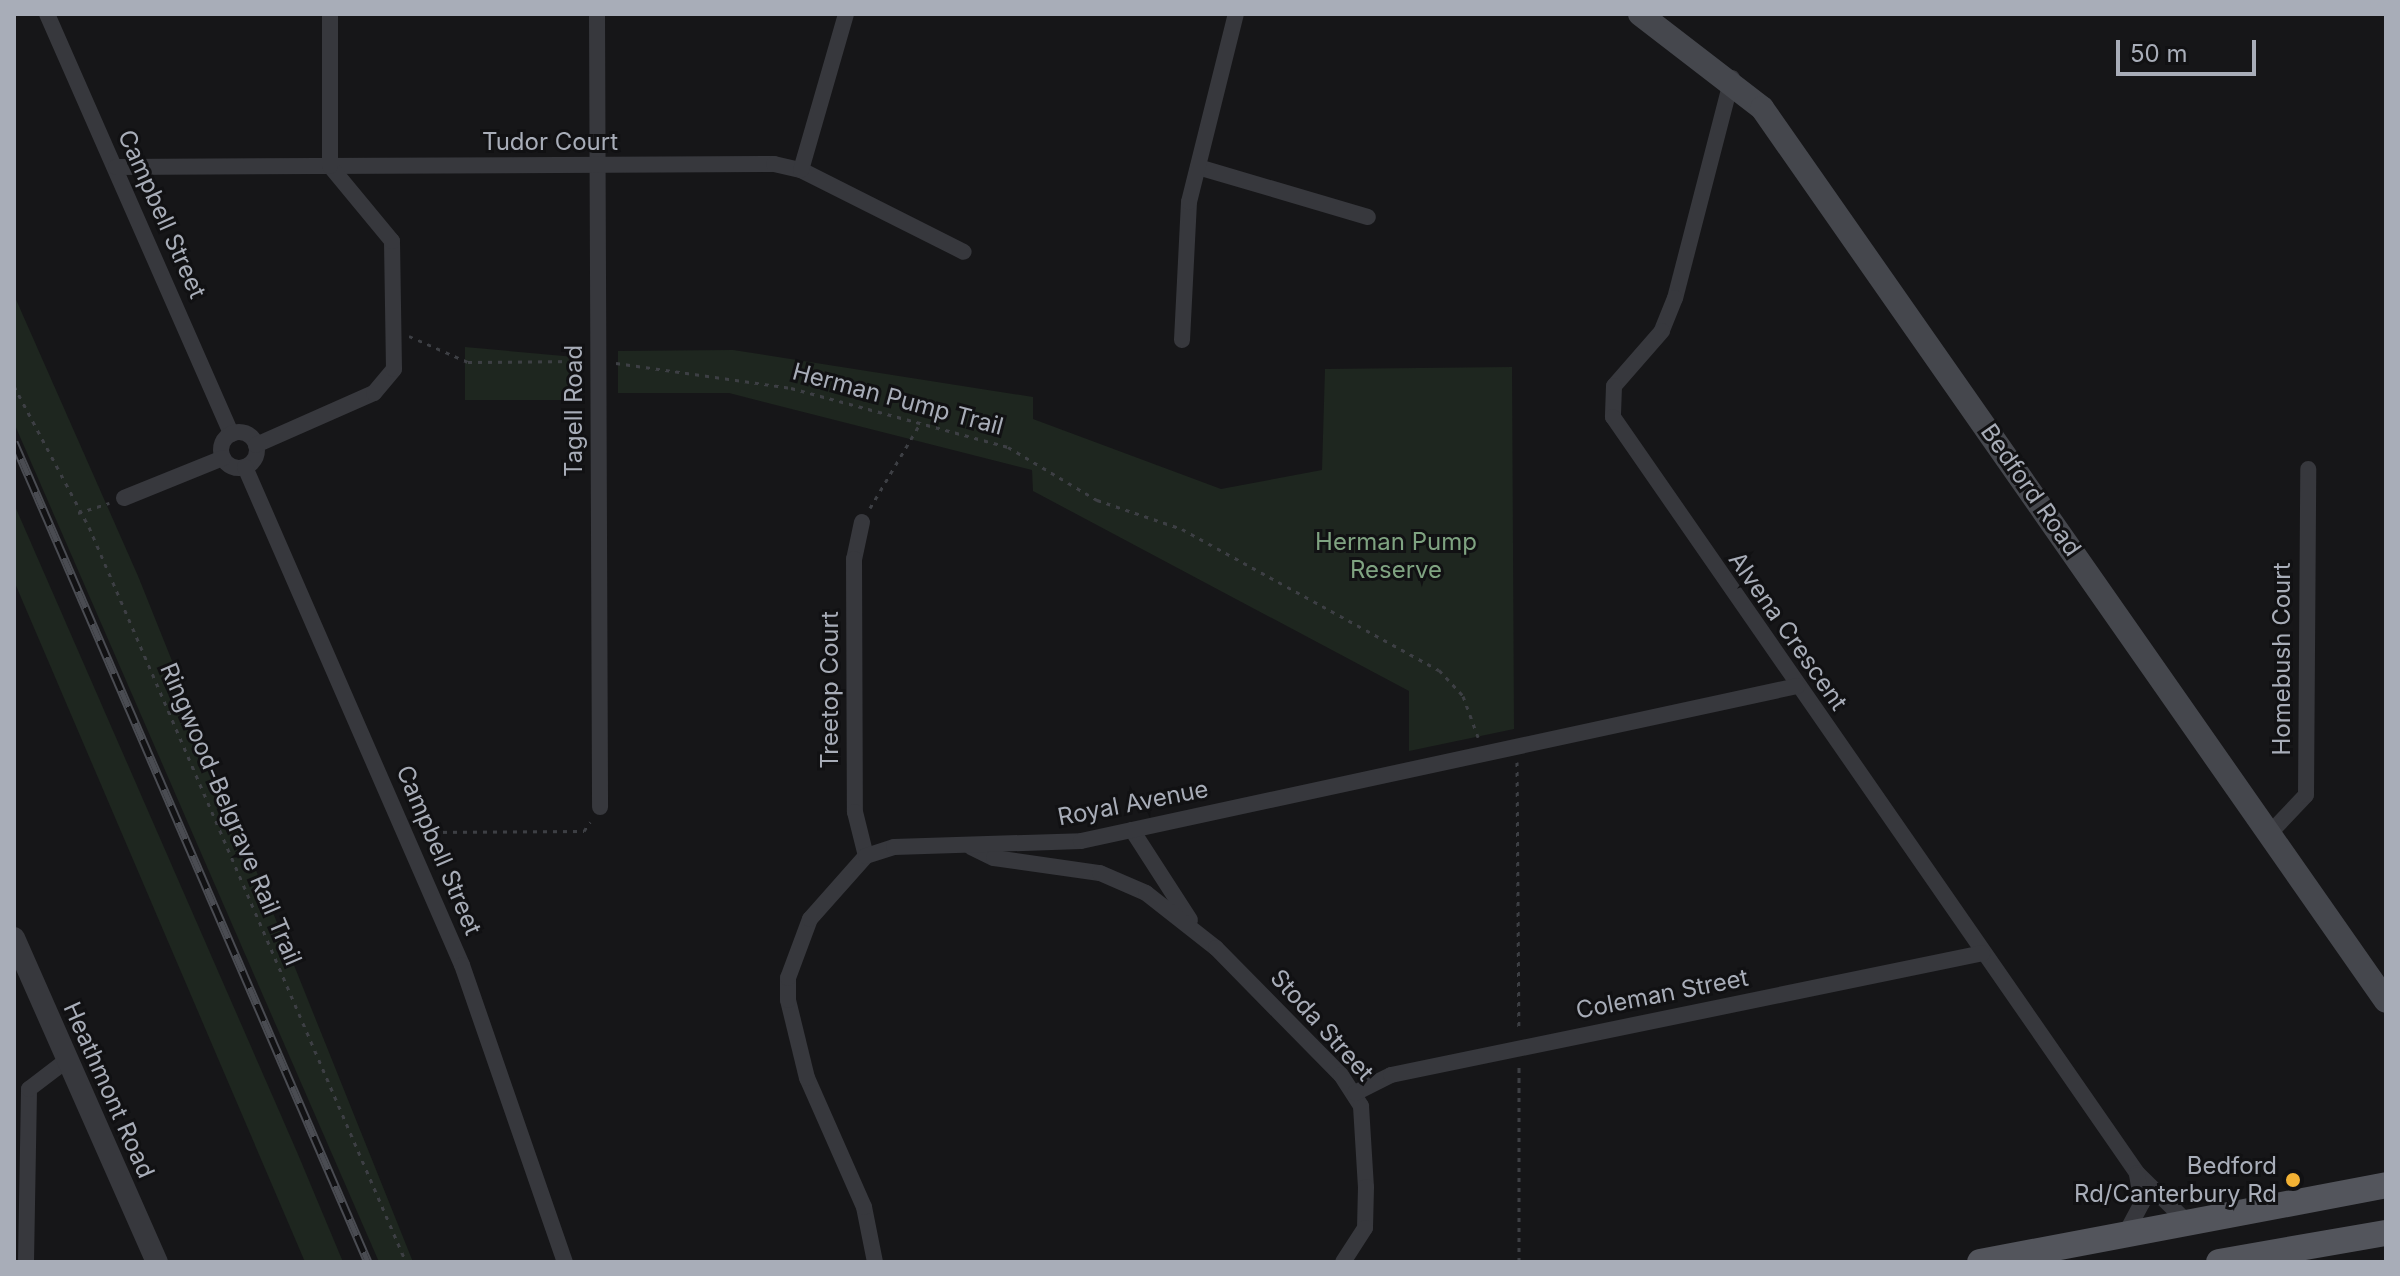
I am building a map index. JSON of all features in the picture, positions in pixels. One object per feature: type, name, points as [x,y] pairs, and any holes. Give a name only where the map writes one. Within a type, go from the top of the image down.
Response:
[{"type":"main road","name":"Bedford Road","points":[[1641,14],[1732,78],[1804,164],[2386,1001]]},
{"type":"main road","points":[[2296,1199],[2386,1173]]},
{"type":"main road","points":[[1980,1262],[2185,1220],[2386,1185]]},
{"type":"main road","points":[[2219,1262],[2386,1233]]},
{"type":"street","name":"Campbell Street","points":[[47,14],[231,434]]},
{"type":"street","points":[[124,498],[223,458],[245,467],[256,445],[384,385],[394,369],[392,241],[330,166],[330,14]]},
{"type":"street","name":"Tagell Road","points":[[597,14],[600,807]]},
{"type":"street","points":[[801,170],[846,14]]},
{"type":"street","points":[[1182,340],[1183,240],[1236,14]]},
{"type":"street","name":"Alvena Crescent","points":[[1732,78],[1675,298],[1662,331],[1614,386],[1609,404],[1797,686],[2137,1173],[2185,1220]]},
{"type":"street","name":"Tudor Court","points":[[116,167],[774,164],[801,170],[964,252]]},
{"type":"street","points":[[1198,167],[1368,217]]},
{"type":"street","points":[[223,458],[231,434],[243,433],[256,445]]},
{"type":"street","name":"Campbell Street","points":[[245,467],[407,832],[462,965],[565,1262]]},
{"type":"street","name":"Homebush Court","points":[[2270,833],[2306,795],[2308,469]]},
{"type":"street","name":"Treetop Court","points":[[862,522],[854,559],[855,812],[866,856]]},
{"type":"street","name":"Royal Avenue","points":[[866,856],[894,847],[1081,841],[1797,686]]},
{"type":"street","name":"Stoda Street","points":[[1132,830],[1197,931]]},
{"type":"street","name":"Stoda Street","points":[[967,845],[994,858],[1100,873],[1146,893],[1197,931],[1355,1093],[1366,1135],[1365,1228],[1343,1262]]},
{"type":"street","points":[[866,856],[806,926],[788,1000],[807,1078],[864,1207],[875,1262]]},
{"type":"street","name":"Heathmont Road","points":[[14,938],[157,1262]]},
{"type":"street","name":"Coleman Street","points":[[1355,1093],[1391,1075],[1983,953]]},
{"type":"street","points":[[26,1262],[29,1089],[67,1060]]},
{"type":"street","points":[[2127,1231],[2142,1203],[2137,1173]]},
{"type":"path","name":"Herman Pump Trail","points":[[395,330],[468,362],[597,361],[791,388],[1008,447],[1097,500],[1182,529],[1439,670],[1463,696],[1484,754]]},
{"type":"path","name":"Ringwood-Belgrave Rail Trail","points":[[14,386],[78,513],[406,1262]]},
{"type":"path","points":[[862,522],[921,421]]},
{"type":"path","points":[[78,513],[124,498]]},
{"type":"path","points":[[1517,756],[1519,1030]]},
{"type":"path","points":[[407,832],[584,831],[600,807]]},
{"type":"path","points":[[1519,1064],[1519,1262]]},
{"type":"green space","points":[[14,295],[138,576],[413,1262],[379,1262],[14,423]]},
{"type":"green space","points":[[465,347],[575,357],[576,400],[465,400]]},
{"type":"green space","name":"Herman Pump Reserve","points":[[733,350],[1033,397],[1033,419],[1221,489],[1322,470],[1325,369],[1512,367],[1514,729],[1409,751],[1409,691],[1033,491],[1032,470],[729,393],[618,393],[618,351]]},
{"type":"green space","points":[[14,504],[343,1262],[305,1262],[14,581]]},
{"type":"railway","points":[[14,442],[368,1262]]},
{"type":"place","name":"Bedford Rd/Canterbury Rd","points":[[2293,1180]]}]
